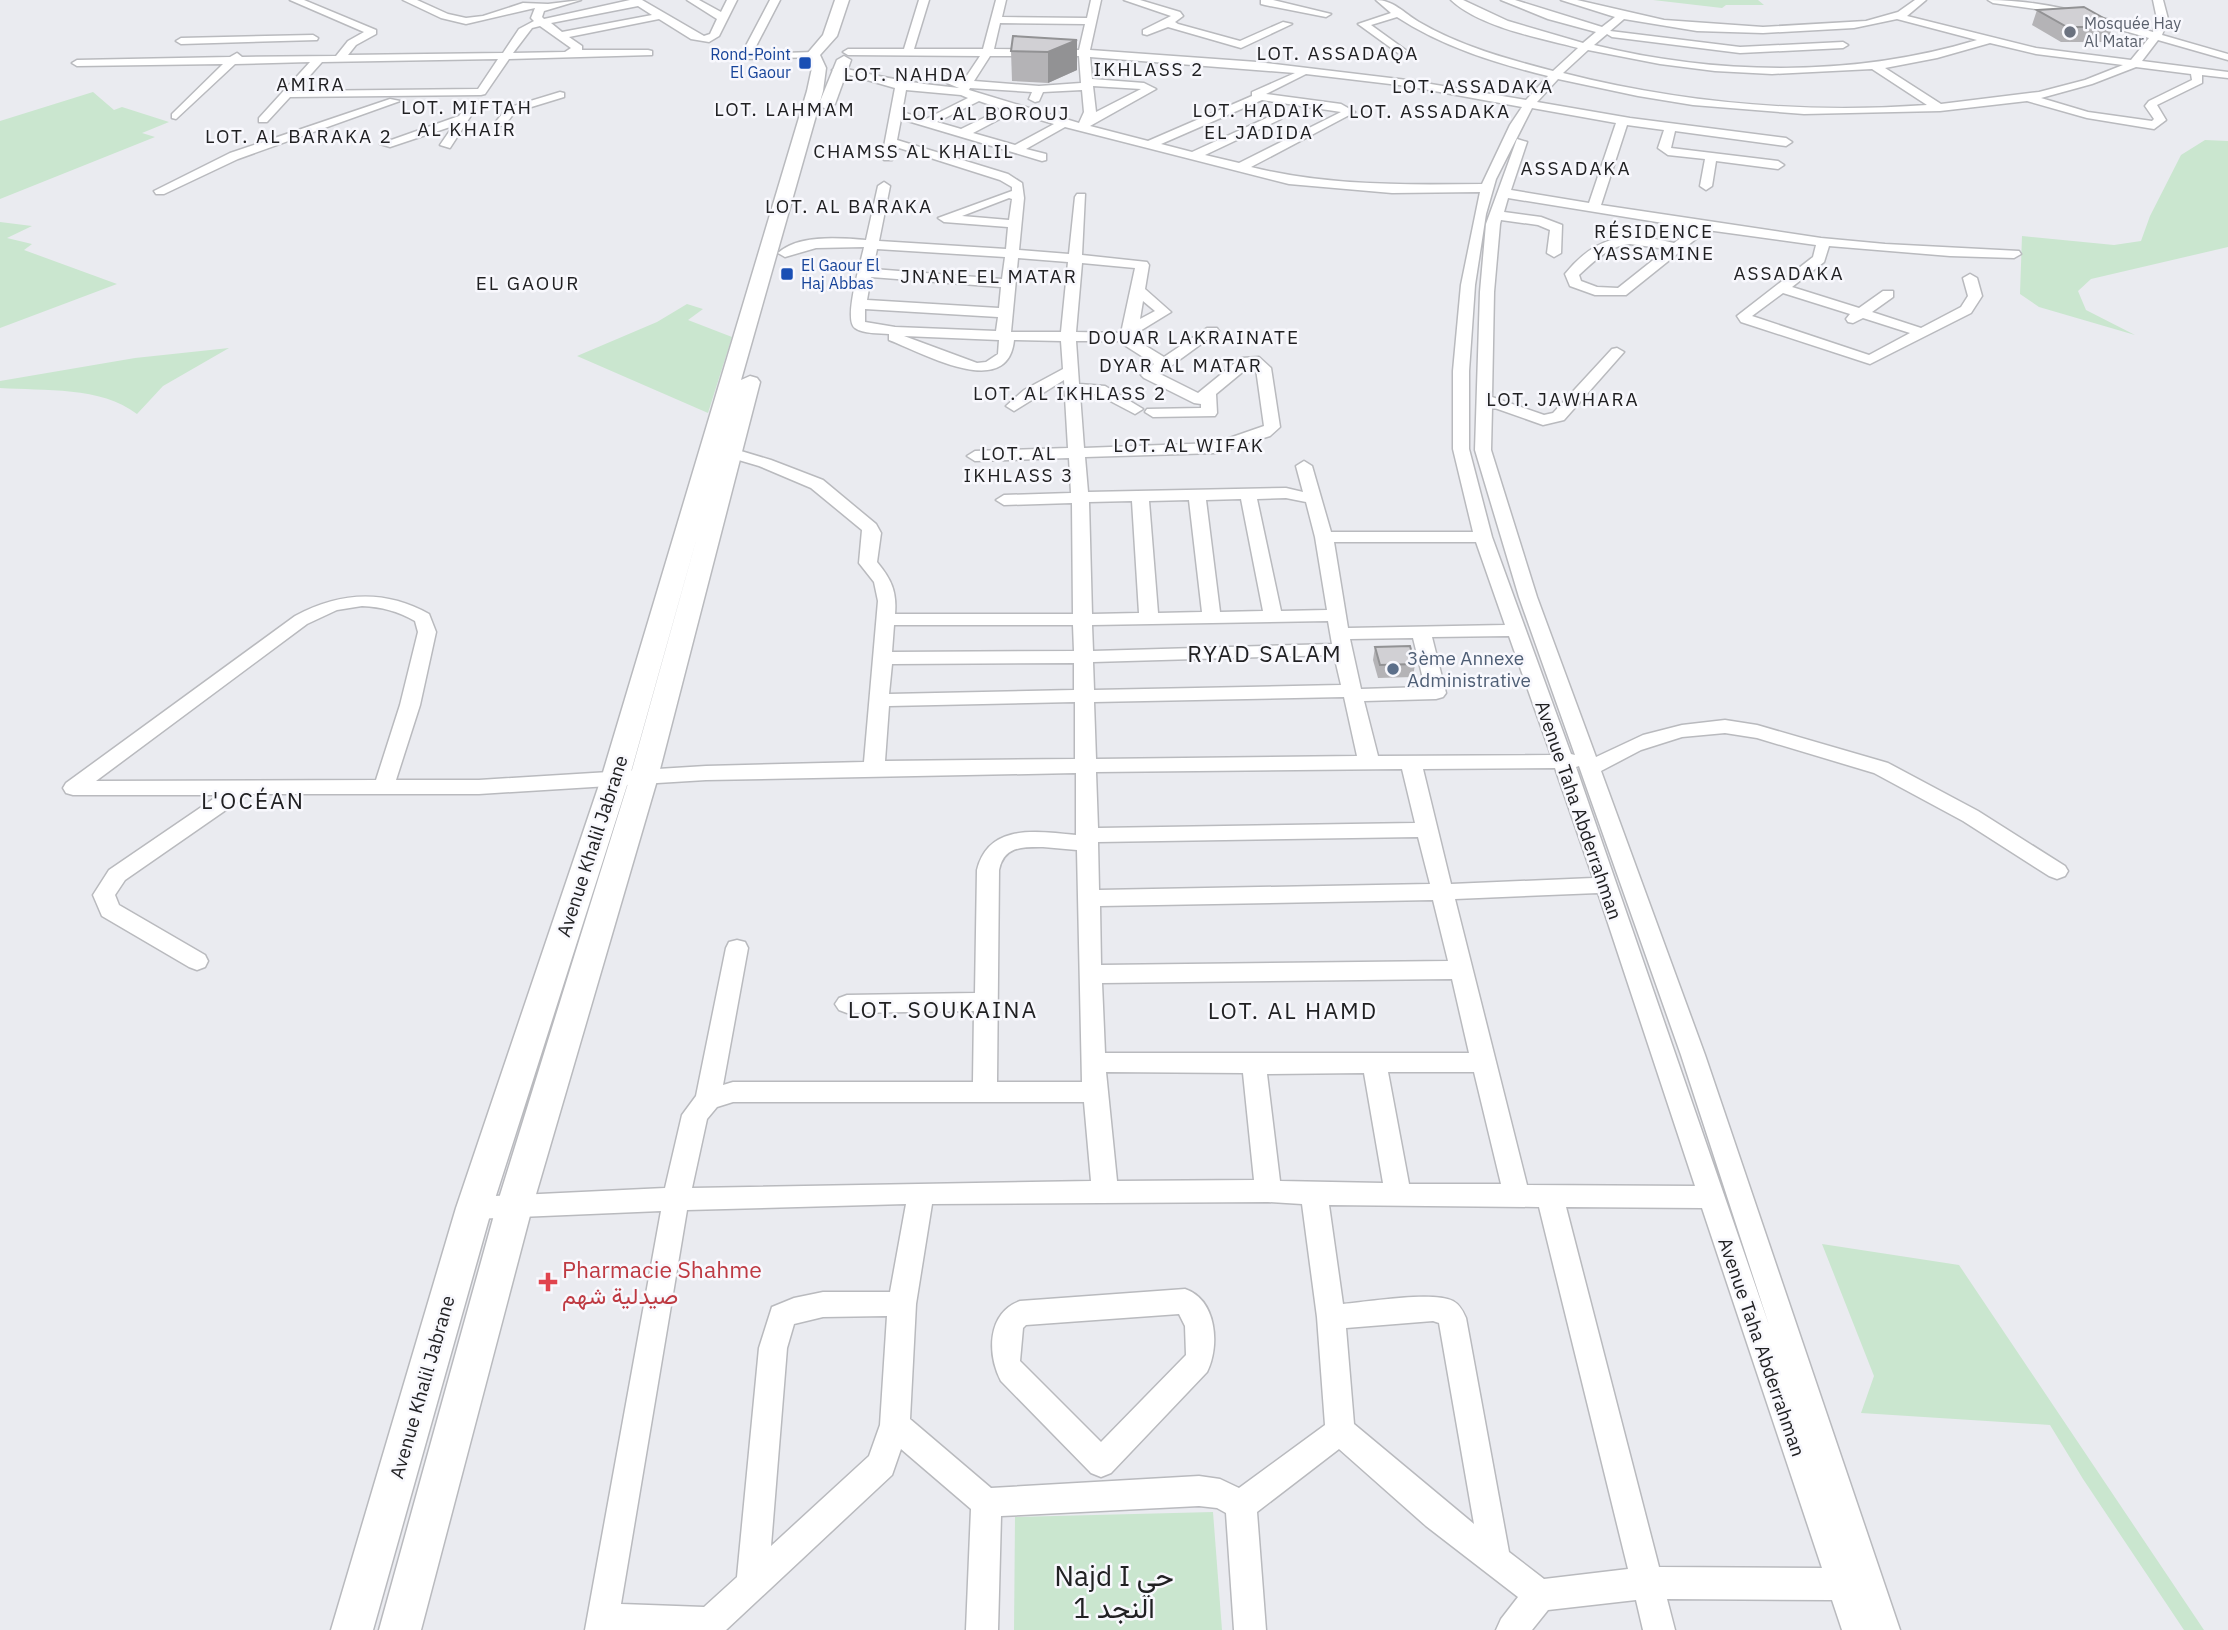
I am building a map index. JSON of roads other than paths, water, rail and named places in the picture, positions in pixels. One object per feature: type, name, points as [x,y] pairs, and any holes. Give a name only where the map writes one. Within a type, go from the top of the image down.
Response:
[{"type":"main road","name":"Avenue Khalil Jabrane","points":[[352,1630],[474,1208],[726,446],[788,244],[830,90],[833,57],[830,36],[842,0]]},
{"type":"main road","name":"Avenue Khalil Jabrane","points":[[400,1630],[514,1208],[645,777],[819,68],[833,57],[844,36],[856,0]]},
{"type":"street","points":[[295,0],[372,32],[352,43],[339,59]]},
{"type":"street","points":[[408,0],[466,21],[522,2],[533,1],[545,6],[576,0]]},
{"type":"street","points":[[692,0],[723,18]]},
{"type":"street","points":[[446,145],[465,122],[481,92],[528,26],[637,2],[695,37],[705,40],[714,36],[732,0]]},
{"type":"street","points":[[775,0],[741,59],[985,54]]},
{"type":"street","points":[[908,52],[923,0]]},
{"type":"street","points":[[964,87],[985,54],[1001,0]]},
{"type":"street","points":[[1085,124],[1090,112],[1084,56],[1089,21],[1096,0]]},
{"type":"street","points":[[1129,0],[1177,15],[1168,23],[1147,32]]},
{"type":"street","points":[[1268,0],[1265,2],[1326,14]]},
{"type":"street","points":[[1381,0],[1397,14],[1421,27],[1487,56],[1558,76],[1644,95],[1744,107],[1841,113],[1940,108],[2029,98],[2070,88],[2134,63],[2164,22],[2164,11],[2158,0]]},
{"type":"street","points":[[1456,0],[1501,22],[1740,50],[1843,45]]},
{"type":"street","points":[[1506,0],[1608,33],[1740,69],[1802,71],[1875,66],[1941,55],[1987,40]]},
{"type":"street","points":[[1566,0],[1608,33],[1818,28],[1863,24],[1896,16],[1911,9],[1921,0]]},
{"type":"street","points":[[1993,0],[2064,5],[2228,57]]},
{"type":"street","points":[[545,6],[536,18],[578,48],[574,53]]},
{"type":"street","points":[[1397,14],[1363,24],[1402,51]]},
{"type":"street","points":[[562,35],[661,16]]},
{"type":"street","points":[[1896,16],[2044,52],[2228,75]]},
{"type":"street","points":[[996,20],[1089,21]]},
{"type":"street","points":[[1168,23],[1241,45],[1287,24]]},
{"type":"street","points":[[1818,28],[1940,108]]},
{"type":"street","name":"Avenue Taha Abderrahman","points":[[1608,33],[1558,76],[1535,106],[1520,144],[1497,184],[1473,248],[1468,285],[1460,417],[1461,449],[1483,537],[1564,762],[1858,1630]]},
{"type":"street","points":[[181,41],[313,38]]},
{"type":"street","points":[[176,116],[253,39]]},
{"type":"street","points":[[1191,62],[1228,42]]},
{"type":"street","points":[[833,57],[908,52],[1084,56],[1356,76],[1623,121],[1786,142]]},
{"type":"street","points":[[77,63],[550,57],[574,53],[649,53]]},
{"type":"street","points":[[833,57],[901,86],[1039,89],[1087,84],[1144,86],[1150,89],[1085,124]]},
{"type":"street","points":[[263,120],[318,60]]},
{"type":"street","points":[[1191,62],[1535,106]]},
{"type":"street","points":[[1740,69],[1744,107]]},
{"type":"street","points":[[2029,98],[2087,115],[2154,125],[2160,120],[2151,106],[2153,103],[2198,82],[2196,71]]},
{"type":"street","points":[[1259,96],[1257,92],[1301,74]]},
{"type":"street","points":[[888,158],[901,86]]},
{"type":"street","points":[[964,87],[976,98],[1011,109],[1063,123],[1085,124],[1148,145],[1302,182],[1392,189],[1497,184],[1594,207],[1823,242],[1943,252],[2014,254]]},
{"type":"street","points":[[1030,114],[1039,89]]},
{"type":"street","points":[[287,94],[481,92]]},
{"type":"street","points":[[160,191],[234,156],[343,116],[419,93]]},
{"type":"street","points":[[487,124],[506,124],[511,110],[560,95]]},
{"type":"street","points":[[1148,145],[1241,99],[1259,96],[1342,107],[1349,112],[1308,128],[1238,168]]},
{"type":"street","points":[[927,123],[976,98]]},
{"type":"street","points":[[1193,156],[1284,119],[1241,99]]},
{"type":"street","points":[[963,133],[1011,109]]},
{"type":"street","points":[[896,114],[1042,156]]},
{"type":"street","points":[[1594,207],[1623,121]]},
{"type":"street","points":[[386,145],[465,122]]},
{"type":"street","points":[[1017,149],[1063,123]]},
{"type":"street","points":[[1670,128],[1665,150],[1778,165]]},
{"type":"street","points":[[884,187],[857,322],[975,368],[991,367],[1005,355],[1007,283],[1018,186],[1004,177],[891,142]]},
{"type":"street","points":[[1706,186],[1711,157]]},
{"type":"street","name":"Avenue Taha Abderrahman","points":[[1497,184],[1487,292],[1483,450],[1528,597],[1693,1055],[1884,1630]]},
{"type":"street","points":[[1014,224],[944,218],[1007,195],[1014,194],[1018,198]]},
{"type":"street","points":[[1082,197],[1068,337],[1080,498],[1090,974],[1105,1193]]},
{"type":"street","points":[[1496,215],[1541,221],[1557,228],[1553,253]]},
{"type":"street","points":[[1675,247],[1649,239],[1617,239],[1572,274],[1576,283],[1595,291],[1620,292],[1705,225]]},
{"type":"street","points":[[1823,242],[1819,259],[1744,316],[1746,320],[1870,360],[1966,310],[1975,296],[1970,278]]},
{"type":"street","points":[[788,244],[826,243],[1012,253],[1142,265],[1126,335]]},
{"type":"street","points":[[788,244],[826,243]]},
{"type":"street","points":[[866,274],[1007,283]]},
{"type":"street","points":[[1782,288],[1837,304],[1831,313],[1851,320],[1888,294]]},
{"type":"street","points":[[869,328],[1005,336],[1126,335],[1164,312],[1138,290]]},
{"type":"street","points":[[859,304],[1005,313]]},
{"type":"street","points":[[1862,313],[1923,333]]},
{"type":"street","points":[[975,456],[1075,445],[1218,437],[1233,440],[1264,433],[1272,426],[1264,368],[1253,360],[1246,361],[1199,400],[1149,375],[1212,331]]},
{"type":"street","points":[[1126,335],[1164,364]]},
{"type":"street","points":[[1483,399],[1543,420],[1552,420],[1558,417],[1616,352]]},
{"type":"street","points":[[1014,406],[1029,393],[1071,380],[1100,389],[1135,409]]},
{"type":"street","points":[[1153,412],[1209,413],[1208,393]]},
{"type":"street","points":[[999,443],[1075,445]]},
{"type":"street","points":[[726,446],[810,480],[863,520],[872,533],[868,563],[883,581],[886,590],[874,768]]},
{"type":"street","points":[[1304,466],[1324,537],[1340,633],[1369,763]]},
{"type":"street","points":[[1004,500],[1286,493],[1314,499]]},
{"type":"street","points":[[1197,494],[1212,618]]},
{"type":"street","points":[[1248,494],[1273,616]]},
{"type":"street","points":[[1140,496],[1149,619]]},
{"type":"street","points":[[1324,537],[1483,537]]},
{"type":"street","points":[[384,787],[410,705],[427,632],[423,618],[408,608],[368,599],[321,608],[301,620],[73,788],[479,787],[874,768],[1564,762],[1588,765],[1664,735],[1719,726],[1768,734],[1879,767],[1958,809],[2057,871]]},
{"type":"street","points":[[886,619],[1082,620],[1273,616],[1340,633]]},
{"type":"street","points":[[882,658],[1083,657],[1340,633],[1516,630]]},
{"type":"street","points":[[878,700],[1436,693],[1421,632]]},
{"type":"street","points":[[1411,763],[1516,1194]]},
{"type":"street","points":[[197,961],[110,910],[104,895],[117,875],[245,787]]},
{"type":"street","points":[[985,1092],[988,870],[991,858],[999,847],[1017,841],[1428,830]]},
{"type":"street","points":[[1089,898],[1443,892],[1606,886]]},
{"type":"street","points":[[737,948],[708,1100],[695,1115],[676,1199],[602,1624],[713,1627],[752,1582],[881,1465],[895,1425],[902,1304],[921,1193]]},
{"type":"street","points":[[1090,974],[1461,970]]},
{"type":"street","points":[[847,1004],[986,1002]]},
{"type":"street","points":[[1095,1062],[1482,1062]]},
{"type":"street","points":[[1374,1063],[1398,1193]]},
{"type":"street","points":[[1254,1064],[1268,1191]]},
{"type":"street","points":[[708,1100],[733,1092],[1096,1092]]},
{"type":"street","points":[[474,1208],[676,1199],[921,1193],[1268,1191],[1314,1194],[1712,1197]]},
{"type":"street","points":[[1314,1194],[1331,1317],[1340,1431],[1437,1515],[1540,1595]]},
{"type":"street","points":[[1550,1196],[1659,1630]]},
{"type":"street","points":[[1101,1463],[1197,1363],[1200,1348],[1197,1316],[1195,1308],[1185,1301],[1020,1313],[1009,1322],[1006,1362],[1011,1372],[1101,1463],[1109,1495]]},
{"type":"street","points":[[752,1582],[773,1348],[782,1316],[812,1308],[902,1304]]},
{"type":"street","points":[[1331,1317],[1433,1309],[1446,1311],[1452,1318],[1495,1558]]},
{"type":"street","points":[[895,1425],[986,1503],[1199,1491],[1220,1494],[1241,1505]]},
{"type":"street","points":[[1241,1505],[1340,1431]]},
{"type":"street","points":[[982,1630],[986,1503]]},
{"type":"street","points":[[1241,1505],[1250,1630]]},
{"type":"street","points":[[1512,1630],[1540,1595],[1647,1583],[1842,1584]]},
{"type":"place","name":"Mosquée Hay Al Matar","points":[[2070,32]]},
{"type":"place","name":"Rond-Point El Gaour","points":[[805,63]]},
{"type":"place","name":"El Gaour El Haj Abbas","points":[[787,274]]},
{"type":"place","name":"3ème Annexe Administrative","points":[[1393,669]]},
{"type":"place","name":"Pharmacie Shahme صيدلية شهم","points":[[548,1282]]},
{"type":"district","name":"LOT. ASSADAQA","points":[[1338,53]]},
{"type":"district","name":"IKHLASS 2","points":[[1149,69]]},
{"type":"district","name":"LOT. NAHDA","points":[[906,74]]},
{"type":"district","name":"AMIRA","points":[[311,84]]},
{"type":"district","name":"LOT. ASSADAKA","points":[[1473,86]]},
{"type":"district","name":"LOT. LAHMAM","points":[[785,109]]},
{"type":"district","name":"LOT. ASSADAKA","points":[[1430,111]]},
{"type":"district","name":"LOT. AL BOROUJ","points":[[986,113]]},
{"type":"district","name":"LOT. MIFTAH AL KHAIR","points":[[467,118]]},
{"type":"district","name":"LOT. HADAIK EL JADIDA","points":[[1259,121]]},
{"type":"district","name":"LOT. AL BARAKA 2","points":[[299,136]]},
{"type":"district","name":"CHAMSS AL KHALIL","points":[[914,151]]},
{"type":"district","name":"ASSADAKA","points":[[1576,168]]},
{"type":"district","name":"LOT. AL BARAKA","points":[[849,206]]},
{"type":"district","name":"RÉSIDENCE YASSAMINE","points":[[1654,242]]},
{"type":"district","name":"ASSADAKA","points":[[1789,273]]},
{"type":"district","name":"JNANE EL MATAR","points":[[989,276]]},
{"type":"district","name":"EL GAOUR","points":[[528,283]]},
{"type":"district","name":"DOUAR LAKRAINATE","points":[[1194,337]]},
{"type":"district","name":"DYAR AL MATAR","points":[[1181,365]]},
{"type":"district","name":"LOT. AL IKHLASS 2","points":[[1070,393]]},
{"type":"district","name":"LOT. JAWHARA","points":[[1563,399]]},
{"type":"district","name":"LOT. AL WIFAK","points":[[1189,445]]},
{"type":"district","name":"LOT. AL IKHLASS 3","points":[[1019,464]]},
{"type":"district","name":"RYAD SALAM","points":[[1265,653]]},
{"type":"district","name":"L'OCÉAN","points":[[253,800]]},
{"type":"district","name":"LOT. SOUKAINA","points":[[943,1009]]},
{"type":"district","name":"LOT. AL HAMD","points":[[1293,1010]]},
{"type":"district","name":"Najd I حي النجد 1","points":[[1114,1591]]}]
